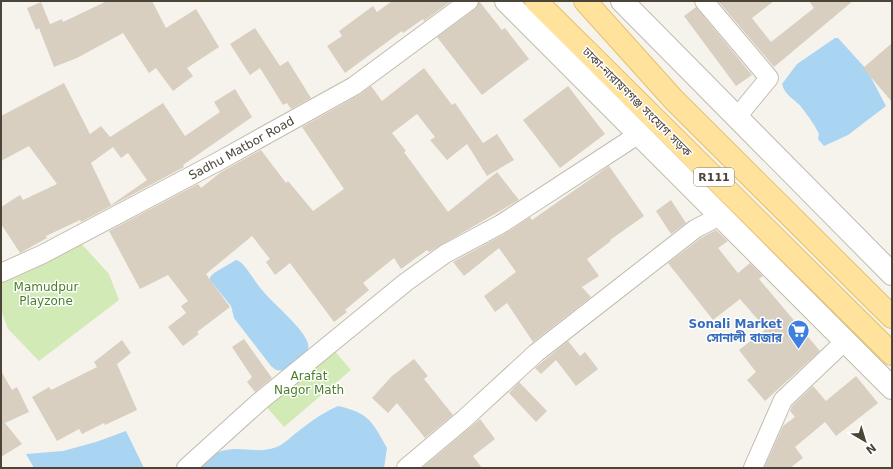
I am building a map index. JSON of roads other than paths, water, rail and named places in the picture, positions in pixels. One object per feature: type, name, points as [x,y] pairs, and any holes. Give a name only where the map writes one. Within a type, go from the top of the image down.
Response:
[{"type":"main road","name":"ঢাকা-নারায়ণগঞ্জ সংযোগ সড়ক","points":[[536,1],[892,354]]},
{"type":"main road","name":"R111","points":[[585,1],[674,100],[892,317]]},
{"type":"street","name":"Sadhu Matbor Road","points":[[1,273],[43,254],[219,161],[354,86],[469,1]]},
{"type":"street","points":[[506,1],[892,388]]},
{"type":"street","points":[[622,1],[892,274]]},
{"type":"street","points":[[704,1],[769,78],[737,117]]},
{"type":"street","points":[[186,468],[259,402],[406,282],[445,254],[501,224],[639,134]]},
{"type":"street","points":[[406,468],[463,420],[536,353],[695,229],[720,216]]},
{"type":"street","points":[[753,468],[783,400],[845,341]]},
{"type":"water","points":[[835,38],[838,38],[867,70],[886,106],[848,135],[824,146],[818,139],[819,134],[816,127],[800,105],[785,91],[782,84],[797,64]]},
{"type":"water","points":[[236,260],[243,265],[259,287],[295,324],[306,338],[308,344],[307,352],[288,368],[276,370],[271,366],[234,318],[231,306],[210,280],[210,277],[214,273]]},
{"type":"water","points":[[338,406],[363,415],[373,425],[387,448],[384,468],[200,468],[210,458],[219,452],[239,449],[269,449],[279,446],[316,418]]},
{"type":"water","points":[[126,431],[144,468],[34,468],[26,454],[63,451],[96,442]]},
{"type":"place","name":"Sonali Market সোনালী বাজার","points":[[798,350]]},
{"type":"park label","name":"Mamudpur Playzone","points":[[46,294]]},
{"type":"park label","name":"Arafat Nagor Math","points":[[309,383]]}]
